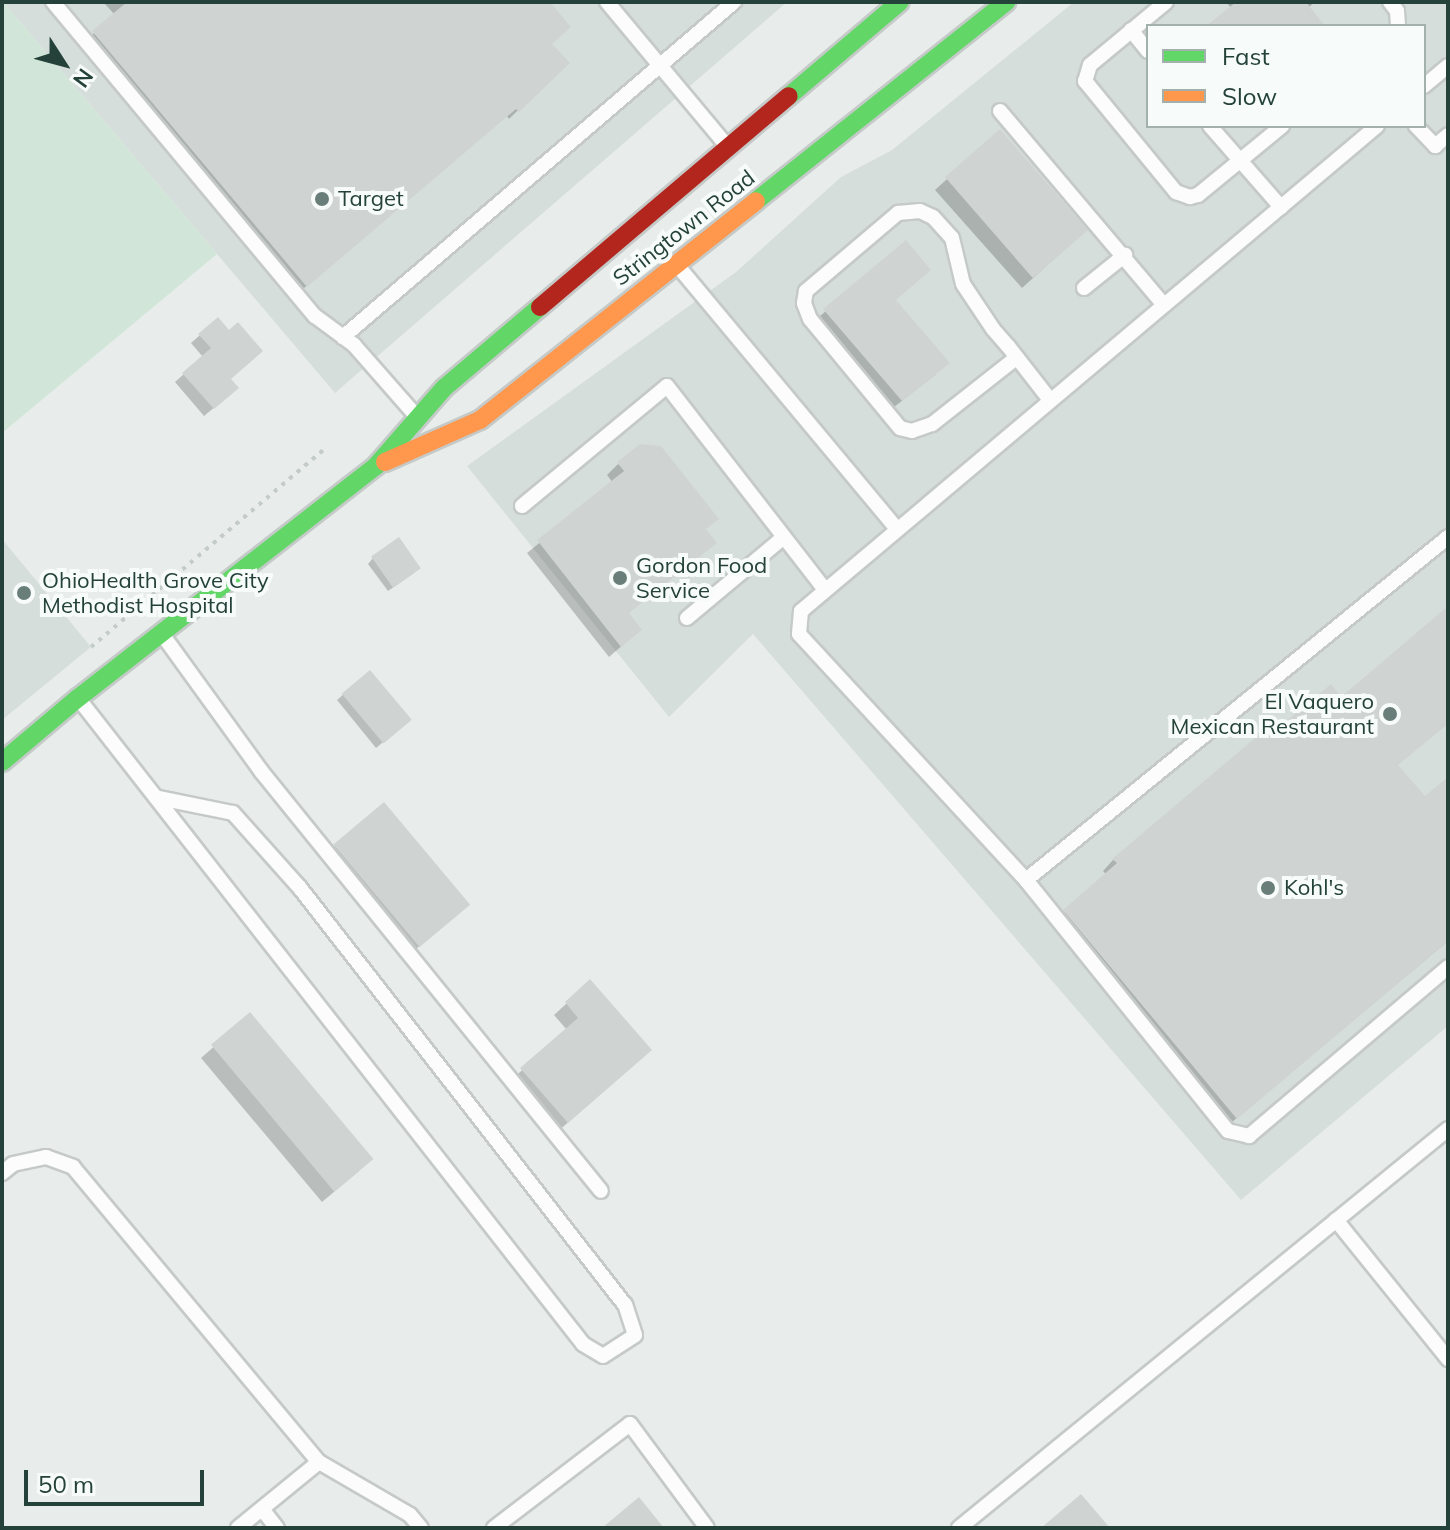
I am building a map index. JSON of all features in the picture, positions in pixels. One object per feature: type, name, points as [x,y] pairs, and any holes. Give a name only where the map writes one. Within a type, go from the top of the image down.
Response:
[{"type":"main road","name":"Stringtown Road","points":[[2,762],[78,698],[376,466],[444,388],[900,2]]},
{"type":"main road","points":[[969,32],[989,2]]},
{"type":"main road","name":"Stringtown Road","points":[[376,466],[480,420],[1006,2]]},
{"type":"lane","points":[[53,2],[315,316],[343,337],[417,418]]},
{"type":"lane","points":[[607,2],[729,148]]},
{"type":"lane","points":[[343,337],[734,2]]},
{"type":"lane","points":[[1166,2],[1085,72],[1088,89],[1182,196],[1198,195],[1280,128]]},
{"type":"lane","points":[[1390,2],[1397,11],[1398,24]]},
{"type":"lane","points":[[1131,30],[1146,49]]},
{"type":"lane","points":[[1426,84],[1448,66]]},
{"type":"lane","points":[[1000,111],[1125,255],[1164,305]]},
{"type":"lane","points":[[1212,128],[1281,207]]},
{"type":"lane","points":[[1375,128],[801,611],[799,634],[1026,880],[1228,1131],[1249,1136],[1448,967]]},
{"type":"lane","points":[[1418,128],[1435,146],[1448,135]]},
{"type":"lane","points":[[1016,358],[932,424],[912,431],[900,428],[810,319],[804,303],[806,291],[898,213],[920,211],[933,217],[952,238],[963,284],[1050,400]]},
{"type":"lane","points":[[1084,288],[1125,255]]},
{"type":"lane","points":[[677,264],[897,529]]},
{"type":"lane","points":[[522,506],[667,386],[825,590]]},
{"type":"lane","points":[[687,618],[784,537]]},
{"type":"lane","points":[[1026,880],[1448,537]]},
{"type":"lane","points":[[162,634],[261,771],[601,1191]]},
{"type":"lane","points":[[78,698],[583,1344],[603,1356],[635,1335],[625,1305],[291,877],[233,813],[159,798]]},
{"type":"lane","points":[[959,1528],[1448,1129]]},
{"type":"lane","points":[[2,1173],[13,1164],[46,1157],[73,1167],[319,1462],[410,1515],[421,1528]]},
{"type":"lane","points":[[1336,1220],[1448,1359]]},
{"type":"lane","points":[[494,1528],[630,1424],[707,1528]]},
{"type":"lane","points":[[238,1528],[319,1462]]},
{"type":"lane","points":[[262,1509],[277,1528]]},
{"type":"path","points":[[79,657],[327,447]]},
{"type":"shaded area","points":[[3,2],[787,2],[335,393]]},
{"type":"shaded area","points":[[1074,2],[1448,2],[1448,1026],[1241,1200],[753,634],[669,717],[467,466],[736,272],[841,177],[892,150]]},
{"type":"shaded area","name":"OhioHealth Grove City Methodist Hospital","points":[[2,539],[91,647],[2,720]]},
{"type":"green space","points":[[2,2],[217,254],[2,433]]},
{"type":"building","name":"Target","points":[[127,2],[550,2],[571,27],[552,44],[570,63],[519,112],[516,109],[307,287],[92,31]]},
{"type":"building","points":[[1236,2],[1306,2],[1323,24],[1208,24]]},
{"type":"building","points":[[1000,129],[1088,230],[1033,278],[945,177]]},
{"type":"building","points":[[906,240],[931,270],[896,300],[950,363],[902,401],[823,309]]},
{"type":"building","points":[[218,317],[229,330],[238,322],[263,351],[231,379],[239,388],[214,409],[182,373],[211,348],[198,334]]},
{"type":"building","name":"Gordon Food Service","points":[[640,444],[661,446],[719,519],[706,529],[717,543],[629,613],[642,630],[621,647],[537,540],[624,471],[617,462]]},
{"type":"building","points":[[399,537],[421,568],[393,588],[371,557]]},
{"type":"building","name":"Kohl's","points":[[1448,606],[1448,724],[1398,765],[1425,796],[1448,777],[1448,941],[1237,1119],[1063,910],[1117,863],[1112,859],[1268,727],[1273,732],[1331,684],[1341,697]]},
{"type":"building","points":[[370,670],[412,720],[383,744],[342,694]]},
{"type":"building","points":[[384,802],[470,905],[420,947],[333,844]]},
{"type":"building","points":[[590,979],[652,1050],[568,1123],[520,1068],[578,1018],[565,1002]]},
{"type":"building","points":[[250,1012],[373,1159],[334,1192],[211,1045]]},
{"type":"building","points":[[1081,1494],[1110,1528],[1041,1528]]},
{"type":"building","points":[[639,1497],[664,1528],[602,1528]]},
{"type":"traffic: fast","points":[[789,96],[900,2]]},
{"type":"traffic: fast","points":[[756,201],[1006,2]]},
{"type":"traffic: fast","points":[[2,762],[78,698],[376,466],[444,388],[540,307]]},
{"type":"traffic: slow","points":[[385,462],[480,420],[756,201]]},
{"type":"traffic: jam","points":[[540,307],[789,96]]},
{"type":"place","name":"Target","points":[[322,199]]},
{"type":"place","name":"Gordon Food Service","points":[[620,578]]},
{"type":"place","name":"OhioHealth Grove City Methodist Hospital","points":[[24,593]]},
{"type":"place","name":"El Vaquero Mexican Restaurant","points":[[1390,714]]},
{"type":"place","name":"Kohl's","points":[[1268,888]]}]
